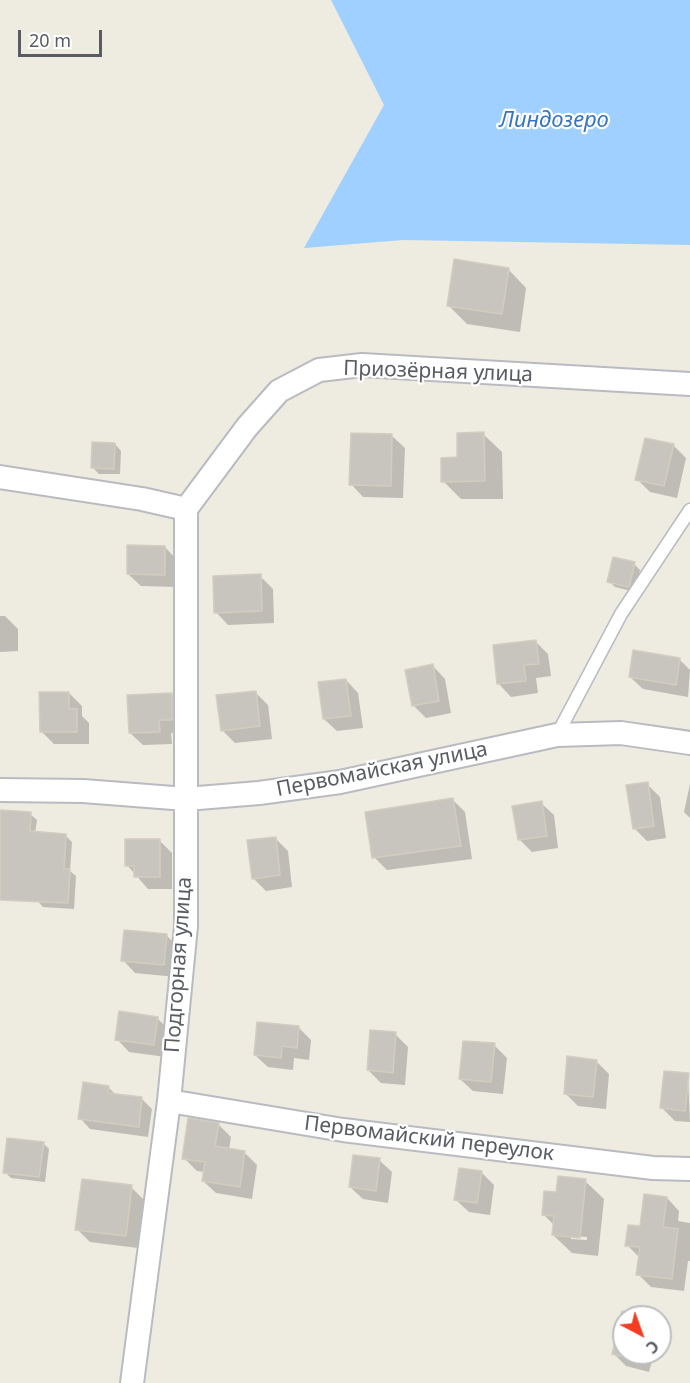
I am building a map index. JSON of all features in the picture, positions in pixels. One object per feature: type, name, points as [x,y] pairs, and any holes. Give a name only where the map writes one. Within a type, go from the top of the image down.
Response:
[{"type":"street","name":"Приозёрная улица","points":[[186,509],[247,427],[279,392],[319,370],[362,365],[690,384]]},
{"type":"street","points":[[0,477],[141,499],[186,509]]},
{"type":"street","name":"Подгорная улица","points":[[132,1383],[169,1101],[186,926],[186,509]]},
{"type":"street","name":"Первомайская улица","points":[[0,790],[83,791],[186,799],[259,793],[340,782],[557,735],[621,733],[690,743]]},
{"type":"street","name":"Первомайский переулок","points":[[169,1101],[343,1130],[653,1168],[690,1169]]},
{"type":"lane","points":[[557,735],[621,614],[690,510]]},
{"type":"water","name":"Линдозеро","points":[[331,0],[690,0],[690,245],[403,240],[304,248],[384,105]]},
{"type":"building","points":[[454,259],[509,268],[502,314],[447,306]]},
{"type":"building","points":[[484,432],[485,481],[441,482],[441,458],[457,457],[457,433]]},
{"type":"building","points":[[351,433],[392,434],[391,486],[349,485]]},
{"type":"building","points":[[645,438],[674,444],[664,486],[635,480]]},
{"type":"building","points":[[92,442],[115,443],[114,469],[91,468]]},
{"type":"building","points":[[127,545],[165,546],[165,575],[127,574]]},
{"type":"building","points":[[613,557],[635,562],[629,587],[607,582]]},
{"type":"building","points":[[261,574],[262,611],[214,613],[213,576]]},
{"type":"building","points":[[536,640],[539,664],[524,665],[526,681],[497,684],[493,645]]},
{"type":"building","points":[[633,650],[680,658],[676,685],[629,677]]},
{"type":"building","points":[[433,664],[439,701],[412,706],[405,670]]},
{"type":"building","points":[[346,679],[351,716],[323,719],[318,682]]},
{"type":"building","points":[[256,691],[260,726],[221,731],[216,695]]},
{"type":"building","points":[[39,692],[69,692],[69,709],[77,709],[77,732],[40,732]]},
{"type":"building","points":[[172,693],[172,720],[159,720],[160,732],[129,733],[127,695]]},
{"type":"building","points":[[648,782],[654,826],[633,829],[626,785]]},
{"type":"building","points":[[453,798],[461,846],[372,858],[365,812]]},
{"type":"building","points":[[542,801],[547,836],[518,840],[512,806]]},
{"type":"building","points":[[0,810],[31,812],[30,831],[66,834],[64,869],[70,869],[68,903],[0,900]]},
{"type":"building","points":[[276,837],[280,875],[252,879],[247,840]]},
{"type":"building","points":[[125,839],[160,839],[160,877],[134,877],[134,866],[125,866]]},
{"type":"building","points":[[124,930],[167,934],[164,965],[121,961]]},
{"type":"building","points":[[119,1011],[158,1017],[154,1045],[115,1040]]},
{"type":"building","points":[[257,1022],[299,1026],[297,1048],[282,1046],[281,1058],[254,1055]]},
{"type":"building","points":[[370,1030],[396,1032],[393,1073],[367,1070]]},
{"type":"building","points":[[463,1041],[495,1043],[491,1082],[459,1079]]},
{"type":"building","points":[[567,1056],[597,1060],[593,1097],[564,1094]]},
{"type":"building","points":[[664,1071],[689,1073],[685,1111],[660,1108]]},
{"type":"building","points":[[83,1082],[109,1086],[108,1093],[142,1097],[139,1127],[78,1119]]},
{"type":"building","points":[[188,1118],[219,1123],[215,1146],[245,1151],[240,1187],[202,1181],[205,1162],[182,1159]]},
{"type":"building","points":[[7,1138],[44,1142],[39,1177],[3,1173]]},
{"type":"building","points":[[353,1155],[380,1158],[376,1191],[349,1187]]},
{"type":"building","points":[[459,1168],[482,1171],[477,1203],[454,1200]]},
{"type":"building","points":[[558,1176],[586,1179],[580,1238],[552,1235],[554,1216],[542,1215],[544,1191],[556,1192]]},
{"type":"building","points":[[82,1179],[132,1185],[126,1236],[75,1230]]},
{"type":"building","points":[[644,1194],[667,1197],[663,1227],[678,1229],[672,1279],[636,1275],[640,1247],[625,1246],[628,1225],[640,1226]]}]
